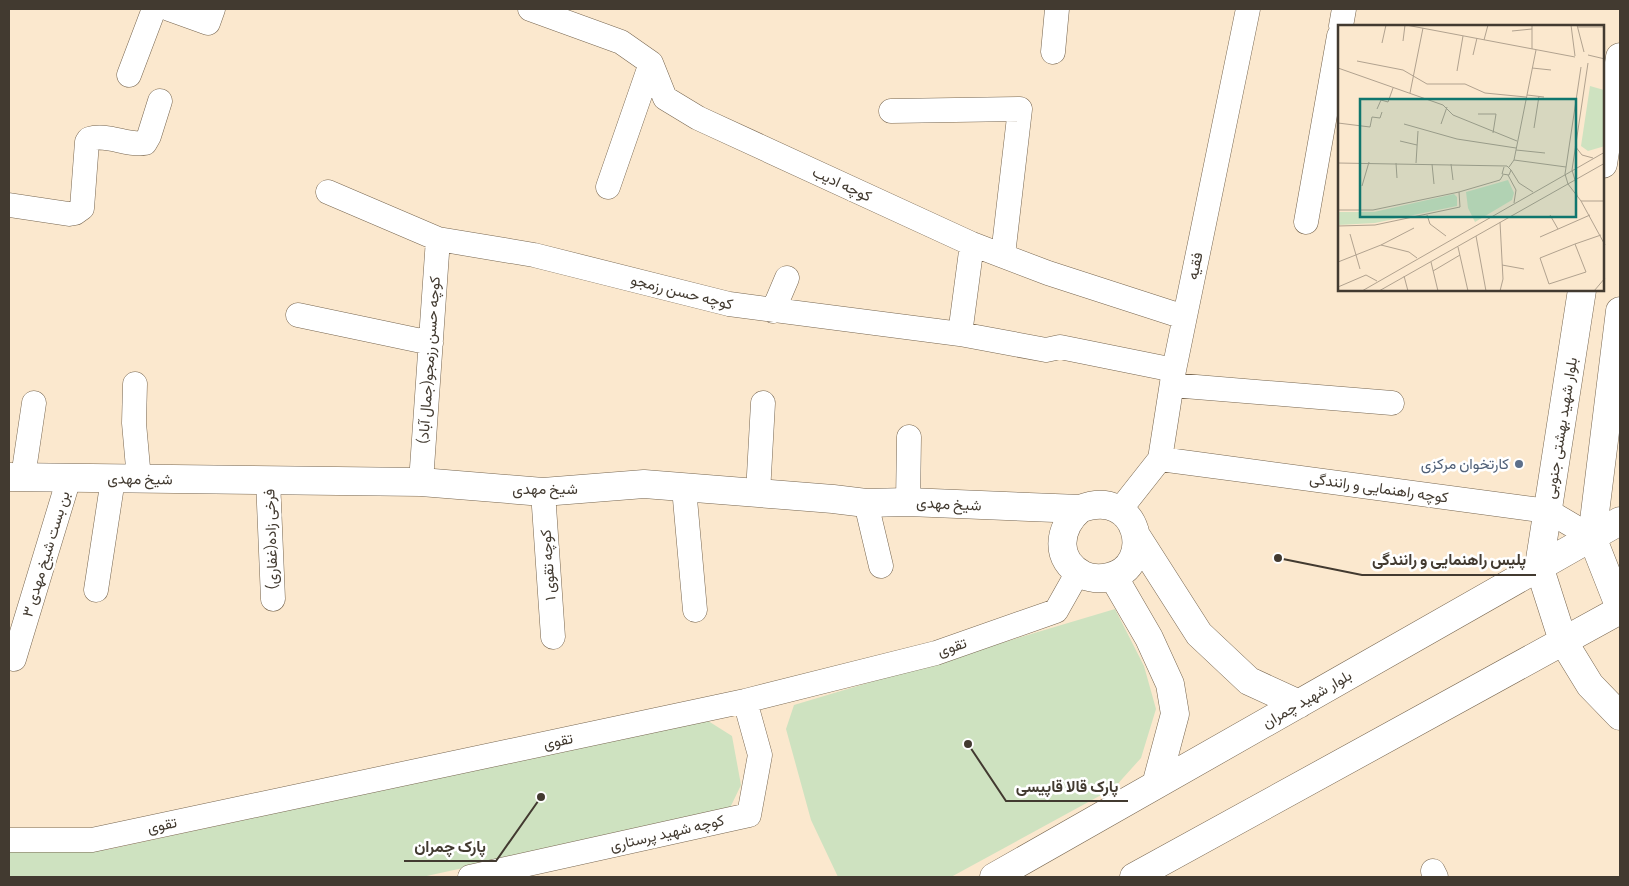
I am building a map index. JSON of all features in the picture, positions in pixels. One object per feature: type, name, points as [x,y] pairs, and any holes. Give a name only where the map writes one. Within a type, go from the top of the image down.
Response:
[{"type":"main road","points":[[1604,158],[1620,57]]},
{"type":"main road","name":"بلوار شهید بهشتی جنوبی","points":[[1539,566],[1582,291]]},
{"type":"main road","points":[[1134,877],[1620,609],[1592,537],[1618,354],[1620,311]]},
{"type":"main road","name":"شیخ مهدی","points":[[16,477],[421,482],[544,492],[644,484],[866,503],[908,502],[1080,509]]},
{"type":"main road","points":[[1104,504],[1119,511],[1126,515],[1133,525],[1136,537],[1136,550],[1132,561],[1124,570],[1113,576],[1101,579],[1089,578],[1078,572],[1069,563],[1063,552],[1064,528],[1071,517],[1080,509],[1092,505],[1104,504]]},
{"type":"main road","name":"بلوار شهید چمران","points":[[994,877],[1620,520]]},
{"type":"main road","points":[[1136,537],[1199,634],[1248,681],[1298,704]]},
{"type":"main road","points":[[1539,566],[1563,641],[1590,685],[1620,716]]},
{"type":"main road","points":[[1113,576],[1150,638],[1170,684],[1175,714],[1156,785]]},
{"type":"street","points":[[128,74],[154,9]]},
{"type":"street","points":[[169,9],[208,23],[213,9]]},
{"type":"street","points":[[530,9],[621,42],[650,62],[608,187]]},
{"type":"street","points":[[1053,52],[1057,9]]},
{"type":"street","name":"فقیه","points":[[1119,511],[1160,459],[1184,317],[1248,9]]},
{"type":"street","points":[[1341,25],[1344,9]]},
{"type":"street","points":[[1306,222],[1338,42]]},
{"type":"street","name":"کوچه ادیب","points":[[650,62],[665,98],[698,118],[972,244],[1048,273],[1184,317]]},
{"type":"street","points":[[9,205],[69,214],[75,213],[82,208],[87,142],[89,139],[96,136],[136,144],[145,143],[160,101]]},
{"type":"street","points":[[891,111],[1020,109],[1003,255]]},
{"type":"street","name":"کوچه حسن رزمجو","points":[[328,192],[438,238],[534,255],[729,304],[960,334],[1046,350],[1060,347],[1173,378],[1392,403]]},
{"type":"street","name":"کوچه حسن رزمجو(جمال آباد)","points":[[421,482],[438,238]]},
{"type":"street","points":[[960,334],[972,244]]},
{"type":"street","points":[[773,311],[787,278]]},
{"type":"street","points":[[298,315],[431,343]]},
{"type":"street","points":[[96,590],[126,479],[134,423],[135,384]]},
{"type":"street","points":[[16,477],[34,403]]},
{"type":"street","points":[[758,493],[762,403]]},
{"type":"street","points":[[908,502],[909,437]]},
{"type":"street","name":"کوچه راهنمایی و رانندگی","points":[[1160,459],[1548,511],[1592,537]]},
{"type":"street","name":"بن بست شیخ مهدی ۳","points":[[14,659],[69,478]]},
{"type":"street","name":"فرخی زاده(غفاری)","points":[[268,480],[273,598]]},
{"type":"street","points":[[684,488],[695,610]]},
{"type":"street","name":"کوچه تقوی ۱","points":[[544,492],[553,637]]},
{"type":"street","points":[[866,503],[881,566]]},
{"type":"street","name":"تقوی","points":[[9,840],[92,840],[745,700],[936,653],[1056,611],[1078,572]]},
{"type":"street","name":"کوچه شهید پرستاری","points":[[470,877],[502,874],[749,815],[760,755],[745,700]]},
{"type":"green space","points":[[1115,609],[1144,666],[1156,709],[1141,758],[1114,788],[951,877],[838,877],[811,820],[786,729],[794,705]]},
{"type":"green space","points":[[705,719],[732,736],[741,785],[729,810],[422,877],[9,877],[9,850],[106,850]]},
{"type":"place","name":"کارتخوان مرکزی","points":[[1519,464]]},
{"type":"place","name":"پلیس راهنمایی و رانندگی","points":[[1278,558]]},
{"type":"place","name":"پارک قالا قاپیسی","points":[[968,744]]},
{"type":"place","name":"پارک چمران","points":[[541,797]]}]
